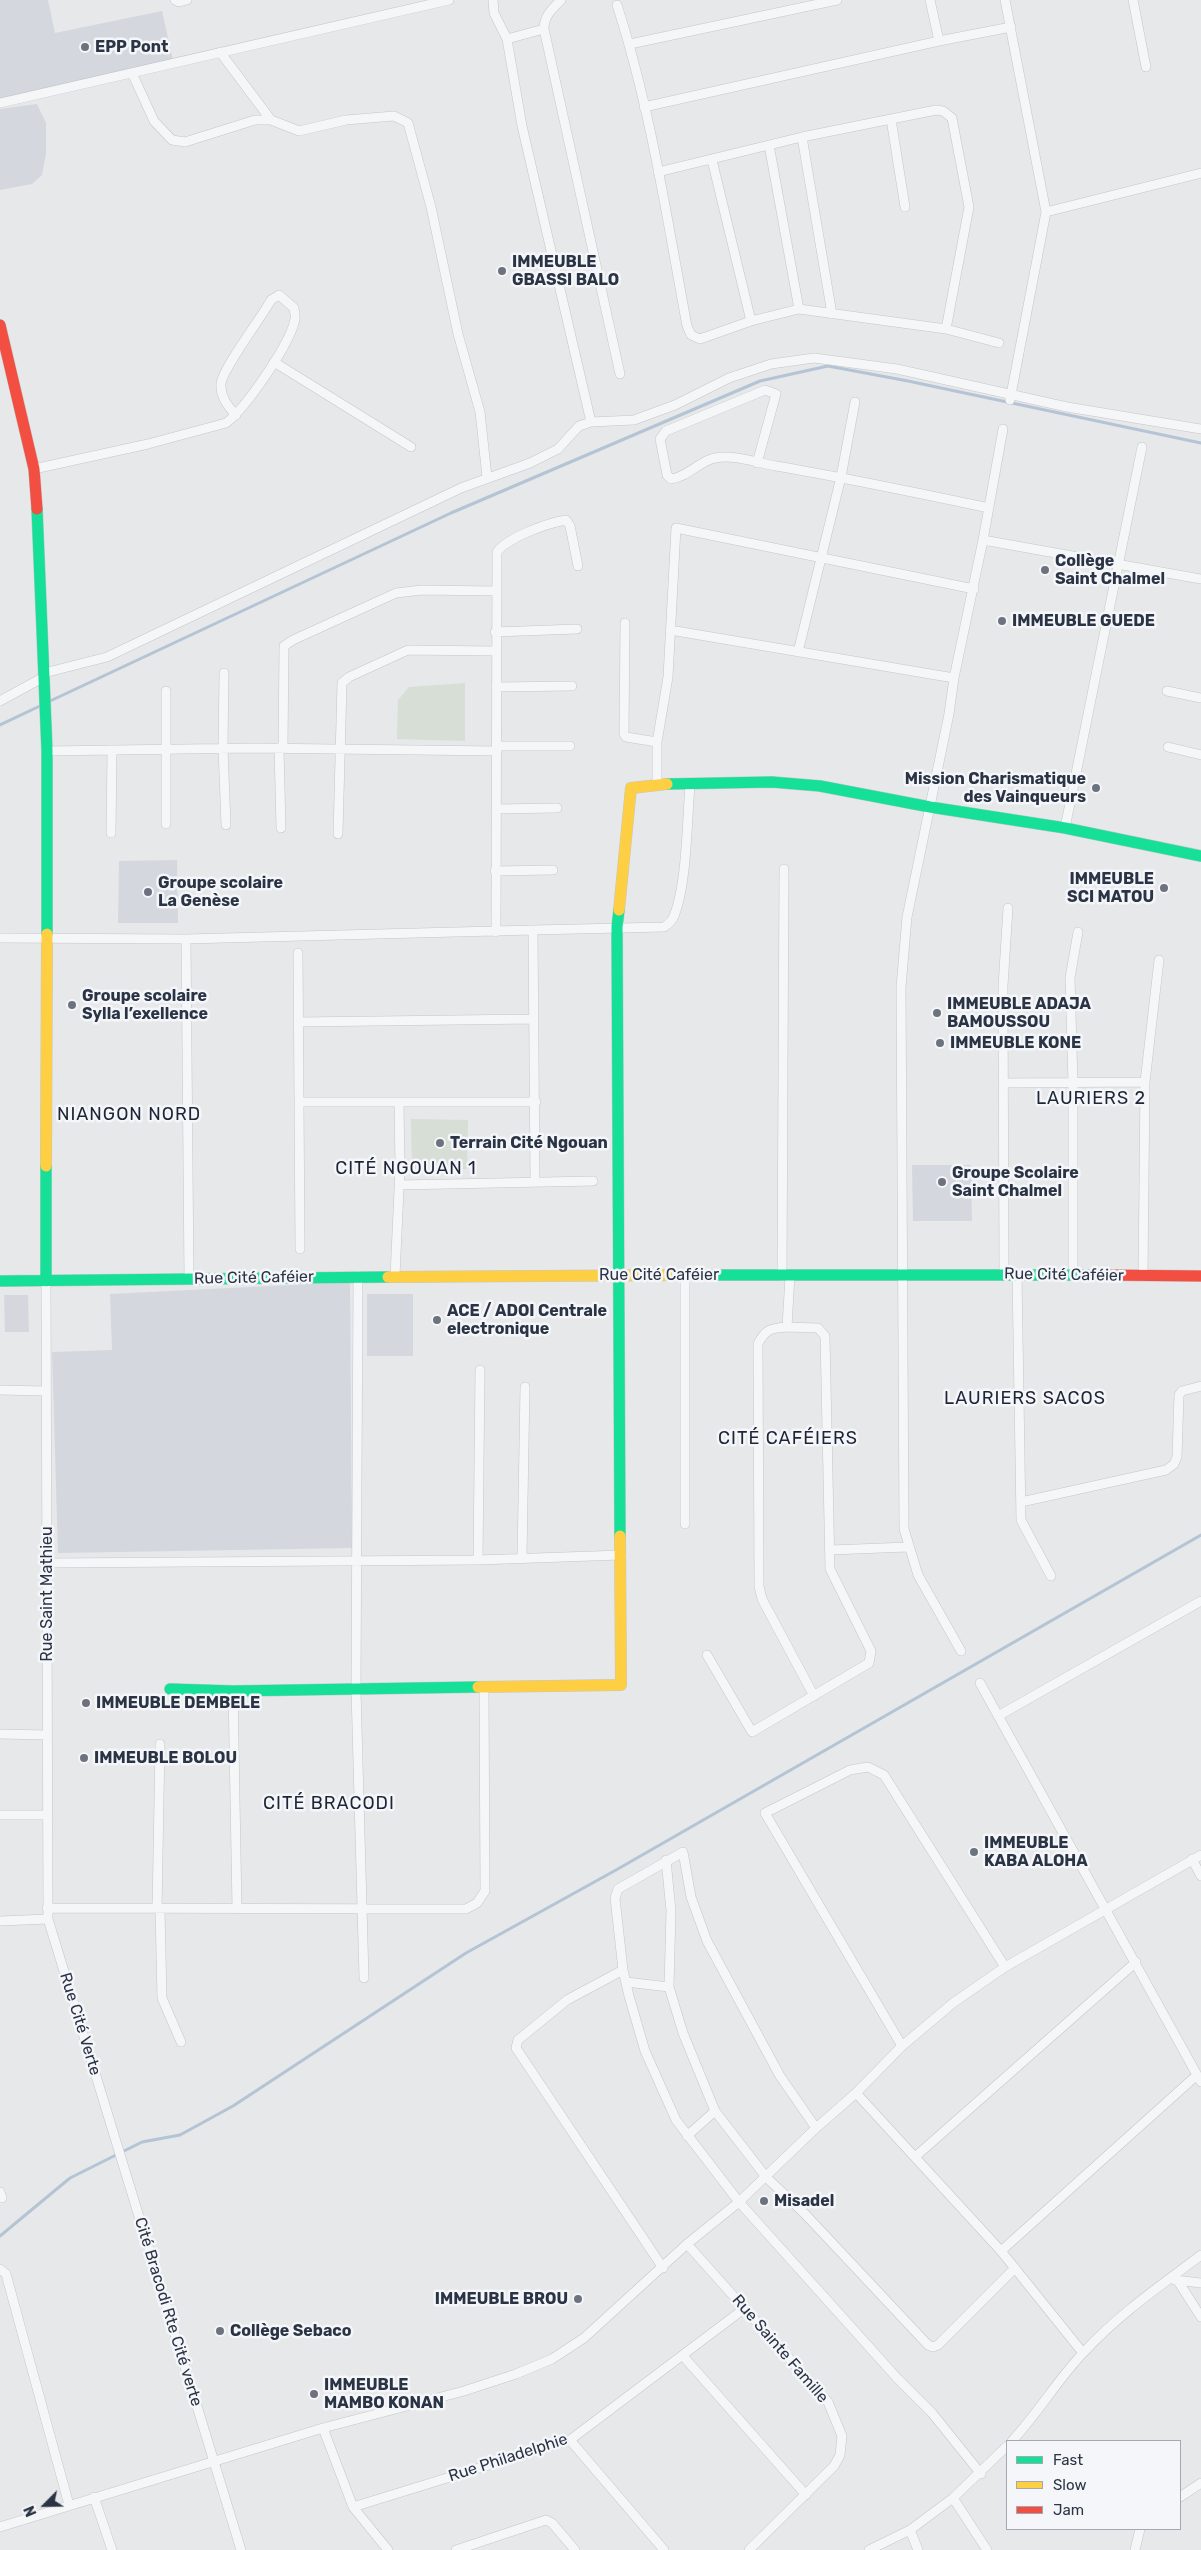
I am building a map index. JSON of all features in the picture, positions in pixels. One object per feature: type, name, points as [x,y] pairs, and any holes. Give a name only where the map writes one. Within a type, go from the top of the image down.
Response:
[{"type":"street","points":[[175,0],[179,2],[187,0]]},
{"type":"street","points":[[0,103],[449,0]]},
{"type":"street","points":[[493,0],[494,13],[507,39],[517,103],[591,422]]},
{"type":"street","points":[[561,0],[548,14],[544,21],[544,29],[620,374]]},
{"type":"street","points":[[630,44],[836,0]]},
{"type":"street","points":[[930,0],[939,41]]},
{"type":"street","points":[[1005,0],[1046,212],[1011,398]]},
{"type":"street","points":[[1133,0],[1146,67]]},
{"type":"street","points":[[617,5],[630,44],[658,172],[687,326],[691,335],[700,339],[752,321],[799,309],[946,329],[1000,344]]},
{"type":"street","points":[[644,107],[939,41],[1011,27]]},
{"type":"street","points":[[507,39],[544,29]]},
{"type":"street","points":[[220,52],[271,120]]},
{"type":"street","points":[[132,73],[154,121],[172,140],[185,142],[255,120],[271,120],[299,131],[346,120],[394,116],[408,123],[431,207],[458,334],[480,412],[487,477]]},
{"type":"street","points":[[658,172],[769,145],[891,119],[936,110],[943,112],[952,118],[969,207],[946,329]]},
{"type":"street","points":[[891,119],[905,206]]},
{"type":"street","points":[[802,138],[832,314]]},
{"type":"street","points":[[769,145],[799,309]]},
{"type":"street","points":[[712,160],[752,321]]},
{"type":"street","points":[[1046,212],[1201,173]]},
{"type":"street","points":[[34,469],[211,428],[221,425],[236,415],[274,362],[296,319],[294,308],[279,296],[271,300],[224,375],[222,392],[225,402],[236,415]]},
{"type":"street","points":[[0,325],[2,344],[34,469],[47,751],[45,940],[46,1281]]},
{"type":"street","points":[[0,701],[44,677],[107,657],[487,477],[530,463],[558,449],[579,426],[591,422],[634,420],[675,405],[738,376],[771,364],[814,358],[896,369],[1011,398],[1201,429]]},
{"type":"street","points":[[274,362],[411,447]]},
{"type":"street","points":[[757,463],[776,394],[764,390],[666,431],[660,439],[667,475],[671,479],[682,477],[715,458],[841,477],[989,508]]},
{"type":"street","points":[[798,652],[820,556],[841,477],[855,402]]},
{"type":"street","points":[[961,1651],[918,1575],[907,1546],[904,1530],[901,987],[907,917],[949,714],[954,678],[974,589],[1003,429]]},
{"type":"street","points":[[1065,828],[1142,447]]},
{"type":"street","points":[[496,932],[497,748],[495,632],[497,552],[500,548],[525,534],[566,520],[570,526],[578,566]]},
{"type":"street","points":[[657,784],[657,742],[668,677],[676,528],[974,589]]},
{"type":"street","points":[[983,540],[1201,579]]},
{"type":"street","points":[[280,828],[284,646],[293,640],[396,593],[422,590],[496,591]]},
{"type":"street","points":[[625,623],[624,734],[626,737],[657,742]]},
{"type":"street","points":[[495,632],[577,629]]},
{"type":"street","points":[[670,630],[954,678]]},
{"type":"street","points":[[338,834],[342,683],[349,677],[408,650],[495,651]]},
{"type":"street","points":[[224,673],[223,748],[226,825]]},
{"type":"street","points":[[496,687],[572,686]]},
{"type":"street","points":[[1167,691],[1201,698]]},
{"type":"street","points":[[166,692],[166,824]]},
{"type":"street","points":[[47,751],[570,746]]},
{"type":"street","points":[[1168,747],[1201,755]]},
{"type":"street","points":[[111,832],[112,750]]},
{"type":"street","points":[[170,1689],[233,1691],[484,1689],[621,1685],[622,1555],[617,927],[629,791],[634,786],[772,782],[820,786],[930,807],[1065,828],[1201,856]]},
{"type":"street","points":[[0,938],[45,940],[186,939],[664,926],[670,922],[674,915],[682,882],[690,785]]},
{"type":"street","points":[[496,809],[557,808]]},
{"type":"street","points":[[784,869],[787,1327]]},
{"type":"street","points":[[496,871],[553,870]]},
{"type":"street","points":[[1004,1274],[1003,986],[1008,908]]},
{"type":"street","points":[[533,930],[533,1018],[536,1102],[535,1182]]},
{"type":"street","points":[[1073,1274],[1073,1083],[1070,978],[1078,932]]},
{"type":"street","points":[[186,939],[189,1280]]},
{"type":"street","points":[[298,953],[300,1249]]},
{"type":"street","points":[[1143,1277],[1145,1082],[1159,960]]},
{"type":"street","points":[[299,1022],[533,1018]]},
{"type":"street","points":[[1003,1083],[1145,1082]]},
{"type":"street","points":[[299,1102],[536,1102]]},
{"type":"street","points":[[395,1276],[400,1185],[399,1103]]},
{"type":"street","points":[[400,1185],[593,1181]]},
{"type":"street","name":"Rue Cité Caféier","points":[[0,1281],[189,1280],[358,1276],[786,1276],[902,1274],[1201,1276]]},
{"type":"street","points":[[1017,1274],[1023,1525],[1051,1576]]},
{"type":"street","points":[[685,1275],[685,1524]]},
{"type":"street","points":[[358,1276],[356,1690],[364,1978]]},
{"type":"street","name":"Rue Saint Mathieu","points":[[46,1281],[45,1392],[48,1563],[47,1908]]},
{"type":"street","points":[[707,1655],[752,1732],[814,1696],[869,1663],[872,1658],[871,1651],[830,1569],[825,1336],[818,1328],[770,1328],[762,1335],[758,1344],[759,1586],[762,1599],[814,1696]]},
{"type":"street","points":[[478,1560],[480,1370]]},
{"type":"street","points":[[1021,1502],[1166,1470],[1178,1458],[1179,1395],[1182,1391],[1201,1386]]},
{"type":"street","points":[[522,1558],[525,1387]]},
{"type":"street","points":[[0,1390],[45,1392]]},
{"type":"street","points":[[831,1550],[907,1546]]},
{"type":"street","points":[[48,1563],[478,1560],[622,1555]]},
{"type":"street","points":[[998,1716],[1201,1602]]},
{"type":"street","points":[[980,1683],[1199,2079],[1001,2251]]},
{"type":"street","points":[[47,1908],[466,1909],[477,1903],[485,1891],[484,1689]]},
{"type":"street","points":[[233,1691],[237,1908]]},
{"type":"street","points":[[0,1734],[47,1735]]},
{"type":"street","points":[[160,1744],[159,1909],[162,1998],[181,2042]]},
{"type":"street","points":[[902,2046],[765,1813],[850,1770],[868,1767],[884,1775],[1005,1967]]},
{"type":"street","points":[[0,1815],[47,1815]]},
{"type":"street","points":[[816,2128],[780,2076],[707,1941],[691,1897],[682,1852],[618,1889],[616,1894],[623,1970],[626,1982],[645,2051],[676,2120],[739,2202],[932,2413],[981,2474]]},
{"type":"street","points":[[0,2527],[323,2428],[464,2391],[516,2374],[552,2359],[584,2338],[663,2268],[687,2244],[739,2202],[816,2128],[856,2093],[902,2046],[953,2002],[1005,1967],[1201,1855]]},
{"type":"street","points":[[1192,1859],[1201,1876]]},
{"type":"street","points":[[666,1860],[671,1912],[668,1986],[684,2033],[715,2111],[766,2177],[805,2214],[928,2346],[938,2345],[1015,2268]]},
{"type":"street","name":"Rue Cité Verte","points":[[47,1908],[48,1919],[122,2163]]},
{"type":"street","points":[[0,1921],[48,1919]]},
{"type":"street","points":[[916,2157],[1136,1962]]},
{"type":"street","points":[[623,1970],[567,2000],[518,2040],[516,2048],[663,2268]]},
{"type":"street","points":[[626,1982],[668,1986]]},
{"type":"street","points":[[856,2093],[1001,2251],[1083,2353]]},
{"type":"street","points":[[687,2136],[715,2111]]},
{"type":"street","name":"Cité Bracodi Rte Cité verte","points":[[122,2163],[241,2550]]},
{"type":"street","points":[[0,2192],[2,2198],[0,2198]]},
{"type":"street","name":"Rue Sainte Famille","points":[[687,2244],[828,2402],[838,2422],[842,2436],[840,2455],[834,2466],[749,2550]]},
{"type":"street","points":[[1013,2440],[1048,2400],[1083,2353],[1130,2308],[1174,2280],[1201,2255]]},
{"type":"street","points":[[0,2269],[6,2274],[69,2505]]},
{"type":"street","points":[[1174,2280],[1201,2284]]},
{"type":"street","points":[[1174,2280],[1201,2317]]},
{"type":"street","name":"Rue Philadelphie","points":[[353,2507],[570,2440],[744,2308]]},
{"type":"street","points":[[683,2356],[806,2495]]},
{"type":"street","points":[[323,2428],[353,2507],[388,2550]]},
{"type":"street","points":[[570,2440],[664,2550]]},
{"type":"street","points":[[869,2550],[910,2530],[953,2498],[981,2474],[1006,2447]]},
{"type":"street","points":[[1181,2495],[1201,2483]]},
{"type":"street","points":[[94,2497],[112,2550]]},
{"type":"street","points":[[953,2498],[987,2550]]},
{"type":"street","points":[[456,2550],[546,2520],[552,2523],[575,2550]]},
{"type":"street","points":[[910,2530],[918,2550]]},
{"type":"street","points":[[1135,2550],[1140,2530]]},
{"type":"shaded area","name":"EPP Pont","points":[[0,0],[48,0],[55,33],[162,11],[173,60],[0,98]]},
{"type":"shaded area","points":[[37,104],[46,123],[46,153],[42,175],[32,184],[0,190],[0,109]]},
{"type":"shaded area","points":[[465,683],[465,741],[397,739],[398,700],[409,687]]},
{"type":"shaded area","name":"Groupe scolaire La Genèse","points":[[177,860],[178,923],[118,923],[119,861]]},
{"type":"shaded area","name":"Terrain Cité Ngouan","points":[[411,1119],[468,1120],[467,1169],[417,1170],[412,1167]]},
{"type":"shaded area","name":"Groupe Scolaire Saint Chalmel","points":[[912,1165],[971,1165],[972,1221],[913,1221]]},
{"type":"shaded area","points":[[350,1282],[352,1548],[58,1553],[52,1352],[112,1350],[110,1294]]},
{"type":"shaded area","points":[[367,1294],[413,1294],[413,1356],[367,1356]]},
{"type":"shaded area","points":[[4,1295],[28,1295],[29,1332],[5,1332]]},
{"type":"waterway","points":[[48,702],[451,513],[760,381],[828,366],[1201,443]]},
{"type":"waterway","points":[[0,725],[42,705]]},
{"type":"waterway","points":[[0,2236],[70,2178],[142,2142],[180,2135],[233,2106],[466,1953],[616,1870],[1201,1535]]},
{"type":"traffic: fast","points":[[37,509],[47,751],[47,934]]},
{"type":"traffic: fast","points":[[667,784],[772,782],[820,786],[930,807],[1065,828],[1201,856]]},
{"type":"traffic: fast","points":[[619,910],[617,927],[620,1536]]},
{"type":"traffic: fast","points":[[46,1166],[46,1281]]},
{"type":"traffic: fast","points":[[689,1275],[1102,1275]]},
{"type":"traffic: fast","points":[[0,1281],[388,1277]]},
{"type":"traffic: fast","points":[[170,1689],[233,1691],[478,1687]]},
{"type":"traffic: slow","points":[[619,910],[631,788],[667,784]]},
{"type":"traffic: slow","points":[[46,1166],[47,934]]},
{"type":"traffic: slow","points":[[388,1277],[689,1275]]},
{"type":"traffic: slow","points":[[478,1687],[621,1685],[620,1536]]},
{"type":"traffic: jam","points":[[0,325],[34,469],[37,509]]},
{"type":"traffic: jam","points":[[1102,1275],[1201,1276]]},
{"type":"place","name":"EPP Pont","points":[[85,47]]},
{"type":"place","name":"IMMEUBLE GBASSI BALO","points":[[502,271]]},
{"type":"place","name":"Collège Saint Chalmel","points":[[1045,570]]},
{"type":"place","name":"IMMEUBLE GUEDE","points":[[1002,621]]},
{"type":"place","name":"Mission Charismatique des Vainqueurs","points":[[1096,788]]},
{"type":"place","name":"IMMEUBLE SCI MATOU","points":[[1164,888]]},
{"type":"place","name":"Groupe scolaire La Genèse","points":[[148,892]]},
{"type":"place","name":"Groupe scolaire Sylla l’exellence","points":[[72,1005]]},
{"type":"place","name":"IMMEUBLE ADAJA BAMOUSSOU","points":[[937,1013]]},
{"type":"place","name":"IMMEUBLE KONE","points":[[940,1043]]},
{"type":"place","name":"Terrain Cité Ngouan","points":[[440,1143]]},
{"type":"place","name":"Groupe Scolaire Saint Chalmel","points":[[942,1182]]},
{"type":"place","name":"ACE / ADOI Centrale electronique","points":[[437,1320]]},
{"type":"place","name":"IMMEUBLE DEMBELE","points":[[86,1703]]},
{"type":"place","name":"IMMEUBLE BOLOU","points":[[84,1758]]},
{"type":"place","name":"IMMEUBLE KABA ALOHA","points":[[974,1852]]},
{"type":"place","name":"Misadel","points":[[764,2201]]},
{"type":"place","name":"IMMEUBLE BROU","points":[[578,2299]]},
{"type":"place","name":"Collège Sebaco","points":[[220,2331]]},
{"type":"place","name":"IMMEUBLE MAMBO KONAN","points":[[314,2394]]},
{"type":"district","name":"LAURIERS 2","points":[[1091,1099]]},
{"type":"district","name":"NIANGON NORD","points":[[129,1115]]},
{"type":"district","name":"CITÉ NGOUAN 1","points":[[406,1169]]},
{"type":"district","name":"LAURIERS SACOS","points":[[1025,1399]]},
{"type":"district","name":"CITÉ CAFÉIERS","points":[[788,1439]]},
{"type":"district","name":"CITÉ BRACODI","points":[[329,1804]]}]
